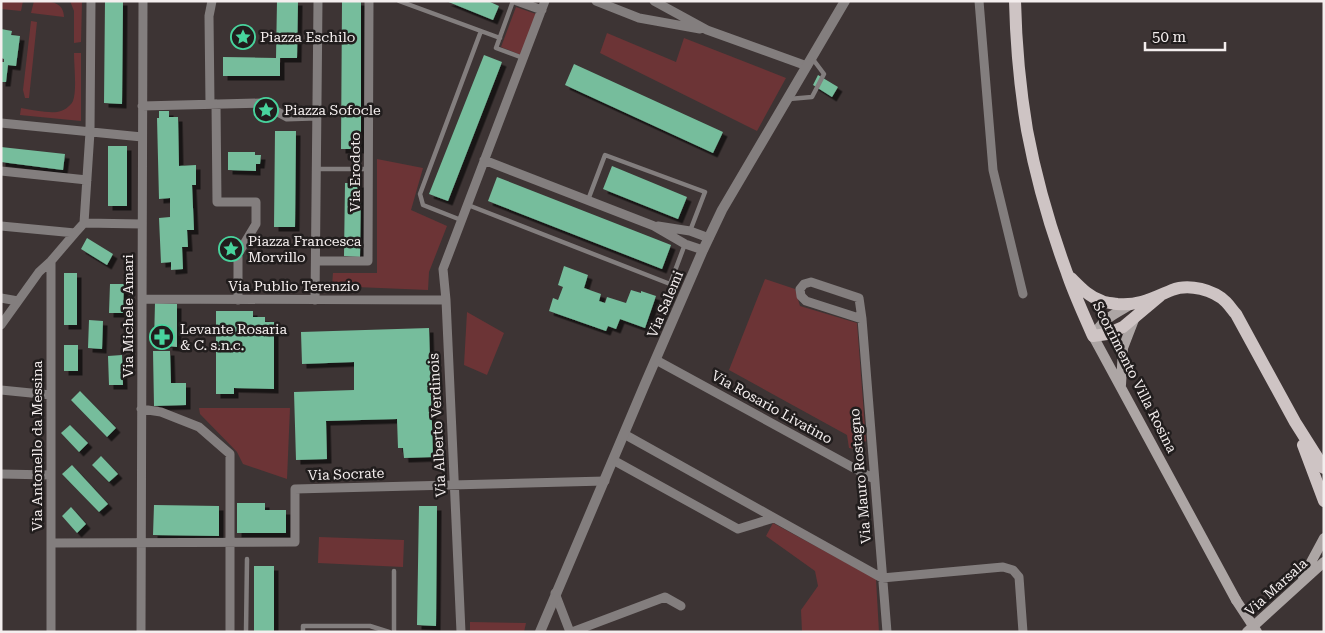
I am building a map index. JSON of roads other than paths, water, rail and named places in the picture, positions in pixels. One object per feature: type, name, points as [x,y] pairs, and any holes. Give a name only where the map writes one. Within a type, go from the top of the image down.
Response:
[{"type":"main road","name":"Scorrimento Villa Rosina","points":[[1015,1],[1020,73],[1027,130],[1052,230],[1067,275],[1093,336],[1236,600],[1257,632]]},
{"type":"main road","points":[[1067,275],[1088,294],[1103,302],[1133,310]]},
{"type":"main road","points":[[1093,336],[1107,334],[1122,327],[1133,310],[1174,289],[1184,287],[1200,288],[1216,295],[1226,302],[1236,314],[1294,422],[1324,468]]},
{"type":"main road","points":[[1120,386],[1122,348],[1133,310]]},
{"type":"main road","points":[[1294,422],[1323,501]]},
{"type":"main road","points":[[1298,585],[1324,538]]},
{"type":"main road","name":"Via Marsala","points":[[1247,632],[1324,562]]},
{"type":"street","points":[[1,324],[39,272],[84,223],[90,132],[91,1]]},
{"type":"street","name":"Via Michele Amari","points":[[141,632],[143,1]]},
{"type":"street","points":[[212,1],[209,16],[217,202],[256,202],[256,224],[238,254],[238,300]]},
{"type":"street","points":[[315,300],[318,1]]},
{"type":"street","name":"Via Erodoto","points":[[316,261],[368,261],[369,1]]},
{"type":"street","points":[[515,1],[542,10]]},
{"type":"street","name":"Via Alberto Verdinois","points":[[461,632],[443,269],[545,1]]},
{"type":"street","points":[[596,1],[639,18],[707,30],[810,62]]},
{"type":"street","points":[[654,1],[707,30]]},
{"type":"street","name":"Via Salemi","points":[[540,632],[703,250],[722,210],[845,1]]},
{"type":"street","points":[[979,1],[993,170],[1024,294]]},
{"type":"street","points":[[142,106],[261,103],[287,117],[317,116]]},
{"type":"street","points":[[1,123],[142,138]]},
{"type":"street","points":[[484,160],[654,226],[685,244],[703,250]]},
{"type":"street","points":[[1,171],[87,180]]},
{"type":"street","points":[[84,223],[142,224]]},
{"type":"street","points":[[1,226],[75,233]]},
{"type":"street","points":[[654,226],[690,230],[709,238]]},
{"type":"street","name":"Via Antonello da Messina","points":[[51,261],[51,632]]},
{"type":"street","name":"Via Mauro Rostagno","points":[[862,319],[806,301],[801,296],[800,289],[804,284],[811,282],[859,298],[862,319],[886,632]]},
{"type":"street","points":[[1,298],[18,300]]},
{"type":"street","name":"Via Publio Terenzio","points":[[142,300],[446,300]]},
{"type":"street","name":"Via Rosario Livatino","points":[[656,360],[874,479]]},
{"type":"street","points":[[1,390],[51,395]]},
{"type":"street","points":[[141,409],[161,412],[199,427],[230,454],[230,632]]},
{"type":"street","points":[[624,434],[882,578],[1003,567],[1013,570],[1019,577],[1023,632]]},
{"type":"street","points":[[613,460],[738,529],[774,518]]},
{"type":"street","points":[[1,474],[51,475]]},
{"type":"street","name":"Via Socrate","points":[[51,543],[295,542],[295,489],[605,481]]},
{"type":"street","points":[[556,593],[572,632],[665,597],[681,606]]},
{"type":"lane","points":[[399,1],[500,38]]},
{"type":"lane","points":[[515,1],[496,48],[523,58]]},
{"type":"lane","points":[[461,220],[423,205],[420,194],[482,31]]},
{"type":"lane","points":[[788,99],[812,97],[824,74],[810,62]]},
{"type":"lane","points":[[588,200],[605,155],[705,192],[690,230]]},
{"type":"lane","points":[[316,169],[368,169]]},
{"type":"lane","points":[[467,204],[670,284],[685,244]]},
{"type":"lane","points":[[246,632],[247,560]]},
{"type":"lane","points":[[394,571],[394,632]]},
{"type":"lane","points":[[302,632],[302,626],[370,626],[389,632]]},
{"type":"place","name":"Piazza Eschilo","points":[[243,37]]},
{"type":"place","name":"Piazza Sofocle","points":[[266,110]]},
{"type":"place","name":"Piazza Francesca Morvillo","points":[[231,249]]},
{"type":"place","name":"Levante Rosaria & C. s.n.c.","points":[[162,337]]}]
